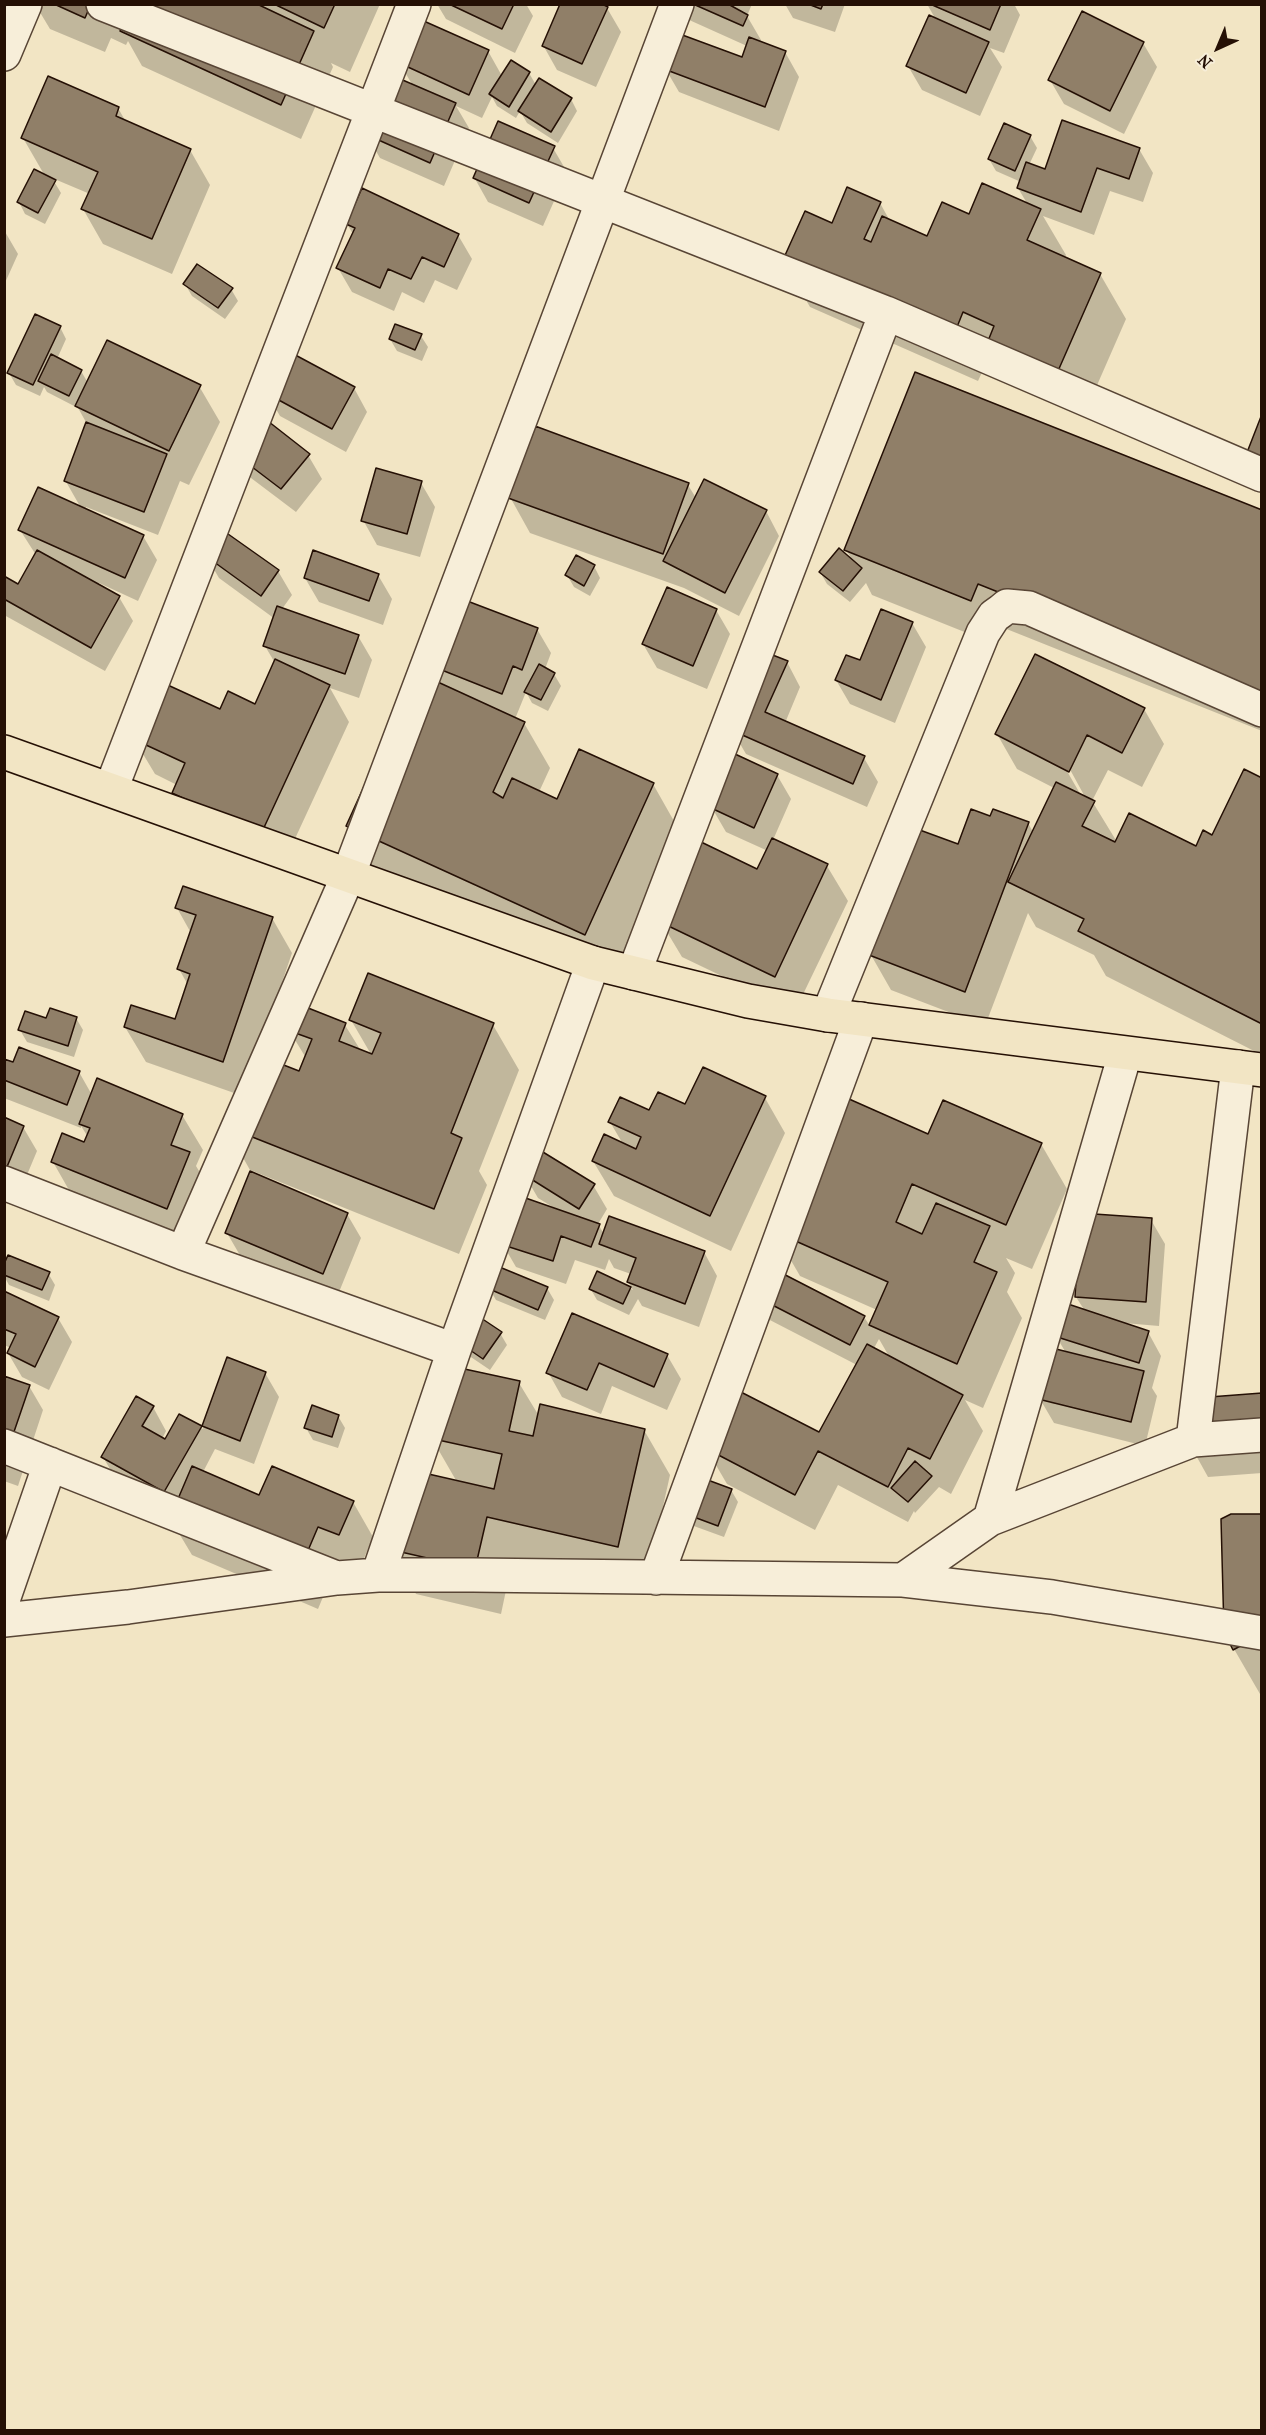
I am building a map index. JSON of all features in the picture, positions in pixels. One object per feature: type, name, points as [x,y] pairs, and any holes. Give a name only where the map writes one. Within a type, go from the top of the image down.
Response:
[{"type":"main road","points":[[4,752],[593,963],[748,1001],[828,1015],[1250,1069]]},
{"type":"street","points":[[4,54],[25,4]]},
{"type":"street","points":[[104,4],[886,313],[1262,475]]},
{"type":"street","points":[[111,789],[414,4]]},
{"type":"street","points":[[183,1253],[348,876],[677,4]]},
{"type":"street","points":[[634,973],[886,313]]},
{"type":"street","points":[[828,1015],[979,642],[988,625],[1007,606],[1017,605],[1029,608],[1262,710]]},
{"type":"street","points":[[378,1575],[454,1350],[593,963]]},
{"type":"street","points":[[656,1578],[861,1019]]},
{"type":"street","points":[[990,1519],[1125,1054]]},
{"type":"street","points":[[1193,1440],[1250,1069]]},
{"type":"street","points":[[4,1183],[183,1253],[454,1350]]},
{"type":"street","points":[[903,1580],[990,1519],[1193,1440],[1262,1435]]},
{"type":"street","points":[[4,1446],[337,1578]]},
{"type":"street","points":[[4,1597],[50,1464]]},
{"type":"street","points":[[4,1620],[128,1607],[337,1578],[378,1575],[903,1580],[1052,1597],[1262,1634]]},
{"type":"building","points":[[54,4],[91,4],[85,18]]},
{"type":"building","points":[[132,4],[257,4],[314,31],[281,105],[120,31]]},
{"type":"building","points":[[274,4],[335,4],[324,28]]},
{"type":"building","points":[[449,4],[514,4],[502,29]]},
{"type":"building","points":[[560,4],[602,4],[608,7],[582,64],[542,46]]},
{"type":"building","points":[[693,4],[728,4],[748,15],[743,26]]},
{"type":"building","points":[[808,4],[823,4],[821,9]]},
{"type":"building","points":[[930,4],[1001,4],[990,30]]},
{"type":"building","points":[[1082,11],[1144,42],[1110,111],[1048,80]]},
{"type":"building","points":[[929,15],[989,42],[966,93],[906,66]]},
{"type":"building","points":[[417,18],[489,50],[469,95],[397,62]]},
{"type":"building","points":[[677,33],[742,57],[749,37],[786,51],[765,107],[664,69]]},
{"type":"building","points":[[511,60],[530,72],[509,107],[489,94]]},
{"type":"building","points":[[391,75],[456,103],[430,163],[365,134]]},
{"type":"building","points":[[48,76],[119,107],[116,116],[191,149],[152,239],[81,209],[98,172],[21,138]]},
{"type":"building","points":[[539,78],[572,98],[551,132],[518,111]]},
{"type":"building","points":[[1062,120],[1140,148],[1129,179],[1097,168],[1081,212],[1017,188],[1026,162],[1045,169]]},
{"type":"building","points":[[498,121],[555,146],[529,203],[473,178]]},
{"type":"building","points":[[1004,123],[1031,135],[1015,171],[988,159]]},
{"type":"building","points":[[34,169],[56,180],[38,213],[17,202]]},
{"type":"building","points":[[982,183],[1041,209],[1027,240],[1101,273],[1058,371],[988,341],[994,326],[963,312],[953,337],[782,262],[805,211],[832,223],[847,187],[881,202],[864,239],[871,242],[882,216],[927,236],[942,202],[969,214]]},
{"type":"building","points":[[362,188],[459,234],[444,267],[422,257],[411,279],[388,269],[380,288],[336,268],[355,228],[346,224]]},
{"type":"building","points":[[197,264],[233,288],[218,308],[183,284]]},
{"type":"building","points":[[35,314],[61,326],[33,385],[7,373]]},
{"type":"building","points":[[395,324],[422,334],[415,350],[389,339]]},
{"type":"building","points":[[107,340],[201,385],[169,451],[75,406]]},
{"type":"building","points":[[286,350],[355,387],[332,429],[264,392]]},
{"type":"building","points":[[51,354],[82,370],[69,396],[38,381]]},
{"type":"building","points":[[915,372],[1262,510],[1262,697],[978,584],[971,601],[844,550]]},
{"type":"building","points":[[1262,414],[1262,461],[1246,455]]},
{"type":"building","points":[[264,418],[310,454],[281,489],[235,454]]},
{"type":"building","points":[[86,422],[167,454],[144,512],[64,481]]},
{"type":"building","points":[[535,426],[689,483],[663,554],[508,498]]},
{"type":"building","points":[[376,468],[422,481],[407,534],[361,521]]},
{"type":"building","points":[[704,479],[767,510],[725,593],[663,561]]},
{"type":"building","points":[[38,487],[144,535],[125,578],[18,530]]},
{"type":"building","points":[[221,529],[279,570],[261,596],[203,554]]},
{"type":"building","points":[[839,548],[862,568],[843,591],[819,572]]},
{"type":"building","points":[[37,550],[120,596],[91,648],[4,599],[4,576],[18,584]]},
{"type":"building","points":[[313,550],[379,574],[369,601],[304,578]]},
{"type":"building","points":[[576,555],[595,565],[584,586],[565,575]]},
{"type":"building","points":[[667,587],[717,609],[693,666],[642,644]]},
{"type":"building","points":[[441,591],[538,628],[522,670],[513,666],[502,694],[414,659]]},
{"type":"building","points":[[277,606],[359,635],[345,674],[263,646]]},
{"type":"building","points":[[881,609],[913,622],[881,700],[835,680],[846,655],[860,660]]},
{"type":"building","points":[[765,652],[788,661],[765,712],[865,756],[853,784],[731,730]]},
{"type":"building","points":[[1035,654],[1145,708],[1122,753],[1087,735],[1069,772],[995,734]]},
{"type":"building","points":[[275,659],[330,685],[261,834],[172,793],[185,763],[133,739],[159,681],[220,709],[228,691],[255,704]]},
{"type":"building","points":[[539,664],[555,673],[541,700],[524,692]]},
{"type":"building","points":[[416,672],[525,722],[493,792],[503,798],[512,778],[557,799],[579,749],[654,783],[585,935],[346,826]]},
{"type":"building","points":[[735,754],[778,774],[754,828],[711,808]]},
{"type":"building","points":[[1244,769],[1262,778],[1262,1024],[1078,931],[1084,919],[1008,882],[1056,782],[1095,801],[1082,826],[1115,842],[1129,813],[1196,846],[1203,830],[1212,835]]},
{"type":"building","points":[[971,809],[990,816],[993,809],[1029,822],[965,992],[869,955],[917,829],[958,844]]},
{"type":"building","points":[[772,838],[828,864],[775,977],[660,922],[699,841],[757,869]]},
{"type":"building","points":[[183,886],[273,917],[223,1062],[124,1027],[131,1005],[175,1019],[190,974],[177,969],[196,915],[175,908]]},
{"type":"building","points":[[368,973],[494,1023],[451,1133],[462,1138],[434,1209],[222,1125],[253,1053],[299,1071],[312,1039],[287,1030],[298,1004],[346,1023],[339,1041],[372,1054],[381,1033],[349,1020]]},
{"type":"building","points":[[50,1008],[77,1017],[68,1046],[18,1030],[25,1011],[46,1018]]},
{"type":"building","points":[[19,1047],[80,1071],[67,1105],[4,1080],[4,1059],[13,1062]]},
{"type":"building","points":[[703,1067],[766,1096],[710,1216],[592,1161],[604,1134],[636,1149],[641,1137],[608,1122],[620,1097],[649,1110],[658,1092],[685,1104]]},
{"type":"building","points":[[97,1078],[183,1114],[171,1145],[190,1152],[167,1209],[51,1162],[62,1133],[84,1142],[90,1128],[79,1124]]},
{"type":"building","points":[[831,1091],[928,1134],[943,1100],[1042,1143],[1006,1225],[912,1184],[896,1222],[922,1234],[936,1203],[990,1226],[974,1262],[997,1272],[957,1364],[869,1325],[888,1282],[773,1231]]},
{"type":"building","points":[[4,1117],[24,1126],[4,1174]]},
{"type":"building","points":[[538,1149],[595,1184],[579,1209],[523,1174]]},
{"type":"building","points":[[250,1171],[348,1213],[323,1274],[225,1233]]},
{"type":"building","points":[[517,1195],[600,1224],[591,1247],[561,1236],[553,1261],[500,1244]]},
{"type":"building","points":[[1080,1213],[1152,1218],[1146,1302],[1075,1297]]},
{"type":"building","points":[[609,1216],[705,1251],[685,1304],[627,1282],[636,1258],[599,1244]]},
{"type":"building","points":[[8,1255],[50,1272],[42,1290],[4,1275],[4,1264]]},
{"type":"building","points":[[764,1264],[865,1316],[850,1345],[749,1293]]},
{"type":"building","points":[[497,1266],[548,1287],[538,1310],[487,1288]]},
{"type":"building","points":[[597,1271],[631,1287],[623,1304],[589,1289]]},
{"type":"building","points":[[4,1291],[59,1317],[35,1367],[7,1353],[16,1334],[4,1329]]},
{"type":"building","points":[[1065,1303],[1149,1331],[1139,1363],[1054,1336]]},
{"type":"building","points":[[469,1310],[502,1332],[483,1359],[451,1337]]},
{"type":"building","points":[[572,1313],[668,1354],[654,1387],[599,1363],[587,1390],[546,1373]]},
{"type":"building","points":[[867,1344],[963,1395],[930,1459],[908,1448],[888,1487],[818,1451],[795,1495],[705,1448],[735,1389],[819,1432]]},
{"type":"building","points":[[1052,1348],[1144,1371],[1131,1422],[1038,1399]]},
{"type":"building","points":[[227,1357],[266,1372],[240,1441],[202,1426]]},
{"type":"building","points":[[446,1365],[520,1381],[509,1431],[533,1436],[540,1404],[645,1429],[618,1547],[487,1517],[475,1569],[388,1549],[411,1470],[494,1489],[502,1454],[429,1438]]},
{"type":"building","points":[[4,1376],[30,1385],[4,1461]]},
{"type":"building","points":[[1262,1393],[1262,1436],[1187,1442],[1183,1399]]},
{"type":"building","points":[[136,1396],[154,1406],[142,1426],[165,1439],[179,1414],[202,1426],[164,1492],[101,1457]]},
{"type":"building","points":[[312,1405],[339,1415],[332,1437],[304,1428]]},
{"type":"building","points":[[915,1461],[932,1476],[908,1502],[891,1488]]},
{"type":"building","points":[[192,1466],[259,1495],[272,1466],[354,1501],[339,1535],[318,1527],[298,1574],[169,1520]]},
{"type":"building","points":[[697,1476],[732,1489],[718,1526],[683,1513]]},
{"type":"building","points":[[1231,1514],[1262,1514],[1262,1637],[1257,1637],[1233,1650],[1224,1632],[1221,1519]]}]
